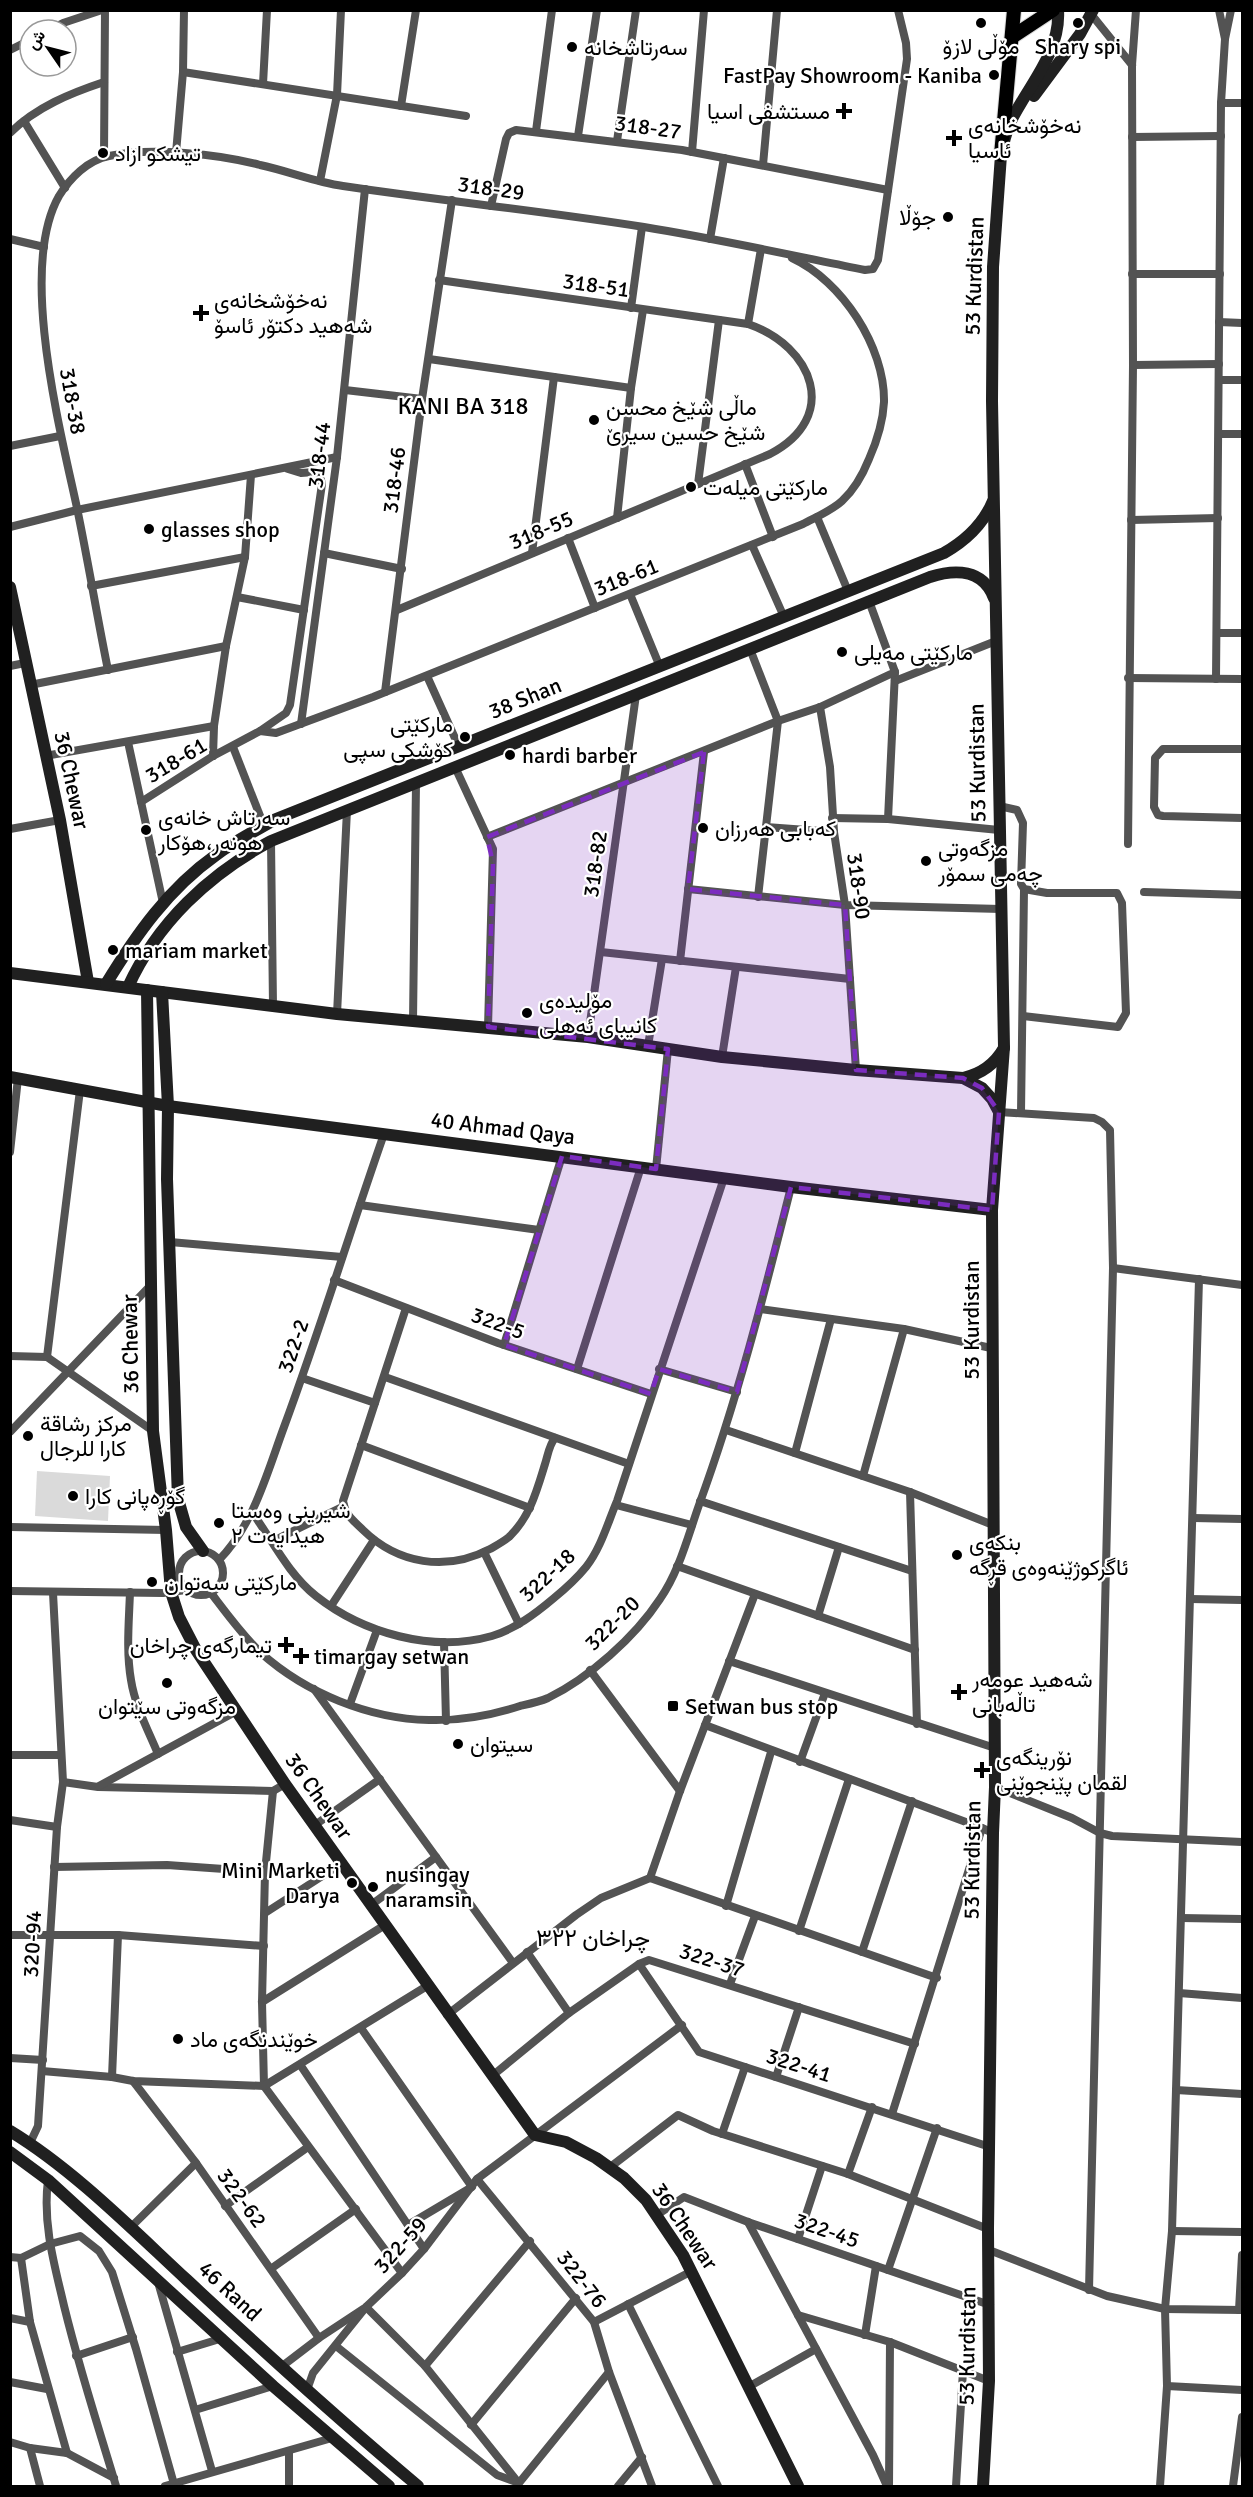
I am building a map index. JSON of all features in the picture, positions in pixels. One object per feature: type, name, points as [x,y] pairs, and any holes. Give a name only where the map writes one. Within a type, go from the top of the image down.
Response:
[{"type":"main road","points":[[1001,155],[1014,10]]},
{"type":"main road","points":[[1012,37],[1053,10]]},
{"type":"street","points":[[77,18],[104,10],[104,157]]},
{"type":"street","points":[[176,153],[183,72],[184,10]]},
{"type":"street","points":[[263,84],[267,10]]},
{"type":"street","points":[[320,181],[337,95],[341,10]]},
{"type":"street","points":[[401,106],[416,10]]},
{"type":"street","points":[[536,131],[552,10]]},
{"type":"street","points":[[578,136],[597,10]]},
{"type":"street","points":[[617,141],[636,10]]},
{"type":"street","points":[[692,152],[704,10]]},
{"type":"street","points":[[763,165],[777,10]]},
{"type":"street","points":[[888,190],[907,59],[906,43],[898,10]]},
{"type":"street","name":"53 Kurdistan","points":[[983,2487],[989,2381],[990,2305],[987,1831],[995,1787],[992,1210],[1004,1047],[993,500],[993,267],[1001,155],[1011,122],[1053,45],[1058,10]]},
{"type":"street","points":[[1128,844],[1133,365],[1132,65],[1136,10]]},
{"type":"street","points":[[1219,10],[1225,39]]},
{"type":"street","points":[[1216,679],[1221,103],[1225,39],[1231,10]]},
{"type":"street","points":[[1092,12],[1132,65]]},
{"type":"street","name":"53 Kurdistan","points":[[1001,155],[1032,98],[1080,34],[1092,12]]},
{"type":"street","points":[[183,72],[466,116]]},
{"type":"street","points":[[10,133],[24,121],[69,95],[104,82]]},
{"type":"street","points":[[1221,103],[1242,103]]},
{"type":"street","points":[[24,121],[65,188]]},
{"type":"street","name":"318-27","points":[[491,206],[506,139],[509,133],[516,130],[692,152],[888,190]]},
{"type":"street","points":[[1132,137],[1221,136]]},
{"type":"street","name":"318-29","points":[[104,157],[135,153],[216,156],[258,164],[320,181],[365,189],[642,227],[865,270],[873,269],[878,260],[888,190]]},
{"type":"street","name":"318-38","points":[[104,157],[78,173],[65,188],[50,219],[44,247],[43,299],[45,340],[60,436],[108,670]]},
{"type":"street","points":[[710,239],[724,158]]},
{"type":"street","name":"318-44","points":[[301,724],[337,458],[365,189]]},
{"type":"street","name":"318-46","points":[[385,692],[422,399],[452,200]]},
{"type":"street","points":[[631,308],[642,227]]},
{"type":"street","points":[[10,239],[44,247]]},
{"type":"street","points":[[748,324],[761,249]]},
{"type":"street","name":"318-61","points":[[141,802],[213,756],[260,731],[276,733],[427,676],[773,537],[817,517],[843,500],[866,468],[874,448],[883,413],[883,384],[879,365],[865,331],[846,303],[801,263],[773,251]]},
{"type":"street","points":[[1132,274],[1220,274]]},
{"type":"street","name":"318-51","points":[[439,280],[748,324],[767,330],[784,341],[797,356],[809,381],[812,403],[808,419],[794,439],[770,454],[744,464]]},
{"type":"street","points":[[617,518],[631,388],[643,310]]},
{"type":"street","points":[[699,484],[719,320]]},
{"type":"street","points":[[1219,322],[1242,323]]},
{"type":"street","points":[[429,359],[631,388]]},
{"type":"street","points":[[1133,365],[1219,364]]},
{"type":"street","points":[[532,554],[554,377]]},
{"type":"street","points":[[1219,380],[1242,380]]},
{"type":"street","points":[[345,390],[422,399]]},
{"type":"street","points":[[1219,434],[1242,434]]},
{"type":"street","points":[[10,446],[60,436]]},
{"type":"street","points":[[10,527],[77,510],[337,458]]},
{"type":"street","points":[[744,464],[773,537]]},
{"type":"street","name":"318-55","points":[[397,610],[744,464]]},
{"type":"street","points":[[260,731],[286,713],[290,705],[322,484],[320,476],[314,472],[301,473],[285,468]]},
{"type":"street","points":[[213,756],[214,726],[226,646],[245,557],[251,475]]},
{"type":"street","name":"38 Shan","points":[[106,984],[148,919],[163,903],[214,856],[276,819],[954,548],[977,528],[993,500]]},
{"type":"street","points":[[817,517],[848,591]]},
{"type":"street","points":[[1131,520],[1218,518]]},
{"type":"street","points":[[568,538],[595,608]]},
{"type":"street","points":[[752,545],[784,617]]},
{"type":"street","points":[[324,553],[402,569]]},
{"type":"street","points":[[92,586],[245,557]]},
{"type":"street","name":"38 Shan","points":[[128,987],[138,965],[162,930],[189,900],[224,870],[271,841],[930,577],[961,571],[980,579],[991,589],[995,599]]},
{"type":"street","name":"36 Chewar","points":[[11,590],[60,820],[88,982]]},
{"type":"street","points":[[630,594],[660,667]]},
{"type":"street","points":[[237,597],[304,610]]},
{"type":"street","points":[[869,601],[895,676],[888,819]]},
{"type":"street","points":[[1217,633],[1242,633]]},
{"type":"street","points":[[487,837],[624,785],[778,721],[820,707],[895,676],[996,641]]},
{"type":"street","points":[[30,685],[226,646]]},
{"type":"street","points":[[750,649],[778,721],[758,897]]},
{"type":"street","points":[[10,666],[25,663]]},
{"type":"street","points":[[427,676],[459,747],[455,767],[493,849],[488,1027]]},
{"type":"street","points":[[1128,678],[1242,679]]},
{"type":"street","name":"318-82","points":[[588,1037],[636,695]]},
{"type":"street","name":"318-90","points":[[820,707],[830,767],[832,818],[845,905],[856,1071]]},
{"type":"street","points":[[45,756],[214,726]]},
{"type":"street","points":[[128,742],[163,903]]},
{"type":"street","points":[[233,747],[264,826]]},
{"type":"street","points":[[1242,749],[1163,748],[1155,758],[1154,807],[1158,815],[1163,816],[1242,818]]},
{"type":"street","points":[[680,961],[704,752]]},
{"type":"street","points":[[413,1021],[416,783]]},
{"type":"street","points":[[999,806],[1017,810],[1023,823],[1022,1113]]},
{"type":"street","points":[[337,1014],[347,810]]},
{"type":"street","points":[[832,818],[888,819],[999,830]]},
{"type":"street","points":[[10,829],[60,820]]},
{"type":"street","points":[[766,826],[834,832]]},
{"type":"street","points":[[271,841],[273,1006]]},
{"type":"street","points":[[688,889],[845,905],[1001,909]]},
{"type":"street","points":[[1023,1016],[1118,1027],[1126,1013],[1122,903],[1118,893],[1047,894],[1024,889]]},
{"type":"street","points":[[1144,892],[1242,895]]},
{"type":"street","points":[[601,952],[850,979]]},
{"type":"street","points":[[648,1046],[662,959]]},
{"type":"street","points":[[722,1057],[736,967]]},
{"type":"street","points":[[11,972],[337,1014],[588,1037],[722,1057],[856,1071],[963,1078],[978,1074],[990,1065],[1004,1047]]},
{"type":"street","name":"36 Chewar","points":[[147,990],[153,1431],[166,1530],[171,1592],[179,1617],[196,1650],[235,1712],[534,2135],[566,2142],[609,2168],[646,2200],[657,2215],[692,2271],[798,2487]]},
{"type":"street","points":[[162,992],[168,1106],[167,1179],[178,1499],[186,1527],[202,1551]]},
{"type":"street","points":[[656,1169],[668,1049]]},
{"type":"street","points":[[10,1152],[14,1078]]},
{"type":"street","name":"40 Ahmad Qaya","points":[[14,1078],[168,1106],[791,1187],[992,1210]]},
{"type":"street","points":[[963,1078],[988,1093],[999,1112],[1094,1118],[1110,1130],[1113,1268],[1089,2290]]},
{"type":"street","points":[[47,1357],[80,1090]]},
{"type":"street","name":"322-2","points":[[219,1560],[238,1538],[252,1512],[302,1378],[384,1134]]},
{"type":"street","points":[[504,1346],[562,1156]]},
{"type":"street","points":[[577,1370],[641,1167]]},
{"type":"street","name":"322-18","points":[[252,1512],[302,1582],[331,1606],[350,1618],[377,1630],[444,1642],[492,1636],[519,1624],[560,1593],[587,1566],[616,1504],[724,1178]]},
{"type":"street","name":"322-20","points":[[211,1593],[237,1628],[260,1652],[295,1678],[314,1689],[350,1704],[401,1719],[465,1721],[489,1716],[547,1698],[590,1670],[644,1622],[662,1598],[677,1566],[726,1430],[760,1310],[791,1187]]},
{"type":"street","points":[[360,1205],[539,1230]]},
{"type":"street","points":[[170,1242],[342,1257]]},
{"type":"street","points":[[1113,1268],[1242,1285]]},
{"type":"street","points":[[1160,2487],[1167,2386],[1165,2309],[1172,2231],[1199,1279]]},
{"type":"street","name":"322-5","points":[[334,1280],[504,1346],[651,1394]]},
{"type":"street","points":[[10,1432],[150,1286]]},
{"type":"street","points":[[406,1308],[361,1445],[344,1506],[352,1520],[374,1540],[406,1558],[432,1563],[455,1561],[484,1552],[509,1537],[530,1508],[555,1438]]},
{"type":"street","points":[[760,1310],[904,1329],[991,1348]]},
{"type":"street","points":[[795,1453],[831,1319]]},
{"type":"street","points":[[863,1476],[904,1329]]},
{"type":"street","points":[[10,1356],[47,1357],[153,1431]]},
{"type":"street","points":[[659,1370],[737,1392]]},
{"type":"street","points":[[385,1377],[629,1464]]},
{"type":"street","points":[[302,1378],[375,1403]]},
{"type":"street","points":[[726,1430],[910,1492],[993,1525]]},
{"type":"street","points":[[361,1445],[530,1508]]},
{"type":"street","points":[[910,1492],[918,1724]]},
{"type":"street","points":[[700,1501],[912,1571]]},
{"type":"street","points":[[616,1504],[692,1526]]},
{"type":"street","points":[[273,1540],[344,1506]]},
{"type":"street","points":[[1192,1518],[1242,1519]]},
{"type":"street","points":[[10,1527],[166,1530]]},
{"type":"street","points":[[331,1606],[374,1540]]},
{"type":"street","points":[[818,1616],[839,1547]]},
{"type":"street","points":[[10,1591],[53,1593],[186,1590],[198,1596],[211,1593],[220,1585],[224,1572],[219,1560],[209,1552],[202,1551],[188,1556],[180,1569],[179,1576]]},
{"type":"street","points":[[484,1552],[519,1624]]},
{"type":"street","points":[[168,1561],[186,1590]]},
{"type":"street","points":[[677,1566],[915,1650]]},
{"type":"street","points":[[129,1592],[131,1681],[136,1703],[158,1754]]},
{"type":"street","name":"320-94","points":[[30,2143],[38,2126],[44,2060],[54,1867],[63,1782],[53,1593]]},
{"type":"street","points":[[650,1878],[680,1791],[755,1594]]},
{"type":"street","points":[[1190,1599],[1242,1600]]},
{"type":"street","points":[[350,1704],[377,1630]]},
{"type":"street","points":[[444,1642],[446,1721]]},
{"type":"street","points":[[729,1661],[995,1748]]},
{"type":"street","points":[[590,1670],[680,1791]]},
{"type":"street","points":[[314,1689],[513,1963]]},
{"type":"street","points":[[800,1762],[825,1693]]},
{"type":"street","points":[[98,1786],[235,1712]]},
{"type":"street","points":[[705,1725],[771,1752],[912,1801],[987,1831],[892,2114]]},
{"type":"street","points":[[726,1906],[771,1752]]},
{"type":"street","points":[[10,1755],[60,1755]]},
{"type":"street","points":[[315,1825],[380,1779]]},
{"type":"street","points":[[799,1931],[849,1779]]},
{"type":"street","points":[[63,1782],[98,1786],[273,1791],[285,1784]]},
{"type":"street","points":[[995,1787],[1072,1818],[1100,1833],[1112,1836],[1242,1842]]},
{"type":"street","points":[[273,1791],[266,1872],[262,2002],[264,2086],[402,2273]]},
{"type":"street","points":[[862,1952],[912,1801]]},
{"type":"street","points":[[10,1820],[57,1827]]},
{"type":"street","points":[[370,1905],[436,1857]]},
{"type":"street","points":[[265,1913],[341,1864]]},
{"type":"street","points":[[54,1867],[167,1865],[266,1872]]},
{"type":"street","points":[[447,2015],[601,1898],[650,1878],[937,1978]]},
{"type":"street","points":[[730,1984],[755,1916]]},
{"type":"street","points":[[1181,1918],[1242,1919]]},
{"type":"street","points":[[262,2002],[385,1925]]},
{"type":"street","points":[[10,1935],[118,1935],[264,1947]]},
{"type":"street","points":[[112,2077],[118,1935]]},
{"type":"street","points":[[527,1952],[569,2013]]},
{"type":"street","name":"322-37","points":[[639,1964],[649,1960],[663,1963],[915,2044]]},
{"type":"street","points":[[492,2076],[569,2013],[639,1964]]},
{"type":"street","name":"322-41","points":[[639,1964],[699,2052],[990,2146]]},
{"type":"street","points":[[42,2071],[133,2081],[264,2086],[301,2066],[427,1986]]},
{"type":"street","points":[[1179,1994],[1242,1998]]},
{"type":"street","points":[[776,2077],[799,2007]]},
{"type":"street","name":"322-59","points":[[307,2390],[313,2373],[366,2307],[402,2273],[424,2248],[477,2179],[682,2025]]},
{"type":"street","points":[[361,2028],[472,2187],[408,2225]]},
{"type":"street","points":[[10,2058],[44,2060]]},
{"type":"street","points":[[301,2066],[424,2248]]},
{"type":"street","points":[[722,2134],[745,2067]]},
{"type":"street","name":"322-62","points":[[133,2081],[196,2163],[319,2337]]},
{"type":"street","points":[[1176,2090],[1242,2094]]},
{"type":"street","points":[[848,2174],[872,2108]]},
{"type":"street","points":[[609,2168],[678,2115],[722,2134],[848,2174],[988,2229]]},
{"type":"street","points":[[888,2270],[937,2128]]},
{"type":"street","name":"46 Rand","points":[[10,2131],[30,2143],[130,2228],[281,2367],[418,2487]]},
{"type":"street","points":[[225,2206],[308,2147]]},
{"type":"street","name":"46 Rand","points":[[10,2152],[48,2180],[273,2386],[389,2487]]},
{"type":"street","points":[[130,2228],[196,2163]]},
{"type":"street","points":[[798,2239],[822,2166]]},
{"type":"street","name":"322-76","points":[[477,2179],[594,2322],[609,2372],[652,2487]]},
{"type":"street","points":[[48,2180],[45,2201],[50,2244],[76,2356],[115,2482]]},
{"type":"street","points":[[80,2210],[92,2195]]},
{"type":"street","name":"322-45","points":[[657,2215],[684,2197],[748,2222],[990,2305]]},
{"type":"street","points":[[272,2268],[356,2209]]},
{"type":"street","points":[[748,2222],[888,2487]]},
{"type":"street","points":[[1172,2231],[1242,2232]]},
{"type":"street","points":[[10,2257],[21,2258],[50,2244],[80,2236],[99,2251],[112,2272],[133,2337],[169,2485],[332,2438]]},
{"type":"street","points":[[425,2366],[530,2241]]},
{"type":"street","points":[[990,2250],[1089,2290],[1165,2309],[1241,2310],[1242,2255]]},
{"type":"street","points":[[21,2258],[30,2322],[67,2453]]},
{"type":"street","points":[[865,2335],[876,2266]]},
{"type":"street","points":[[594,2322],[692,2271]]},
{"type":"street","points":[[158,2281],[212,2471]]},
{"type":"street","points":[[471,2425],[576,2298]]},
{"type":"street","points":[[628,2304],[718,2487]]},
{"type":"street","points":[[281,2367],[319,2337],[366,2307],[425,2366],[520,2485]]},
{"type":"street","points":[[798,2315],[890,2342],[989,2381]]},
{"type":"street","points":[[10,2318],[30,2322]]},
{"type":"street","points":[[76,2356],[133,2337]]},
{"type":"street","points":[[177,2352],[223,2338]]},
{"type":"street","points":[[888,2487],[890,2342]]},
{"type":"street","points":[[336,2346],[497,2475],[520,2485]]},
{"type":"street","points":[[750,2386],[816,2349]]},
{"type":"street","points":[[956,2487],[963,2371]]},
{"type":"street","points":[[520,2485],[609,2372]]},
{"type":"street","points":[[10,2382],[47,2388]]},
{"type":"street","points":[[195,2410],[273,2386]]},
{"type":"street","points":[[1167,2386],[1242,2390]]},
{"type":"street","points":[[1233,2487],[1242,2417]]},
{"type":"street","points":[[10,2442],[30,2448],[67,2453],[115,2482]]},
{"type":"street","points":[[30,2448],[40,2487]]},
{"type":"street","points":[[289,2452],[289,2487]]},
{"type":"street","points":[[618,2487],[642,2457]]},
{"type":"highlighted area","points":[[704,752],[688,889],[845,905],[856,1070],[963,1078],[982,1088],[999,1112],[992,1210],[791,1187],[737,1392],[659,1369],[651,1394],[504,1345],[562,1156],[656,1169],[668,1049],[488,1027],[493,863],[487,837]]},
{"type":"shaded area","name":"گۆڕەپانی کارا","points":[[37,1471],[110,1476],[108,1521],[35,1516]]},
{"type":"place","name":"مۆڵی لازۆ","points":[[981,23]]},
{"type":"place","name":"Shary spi","points":[[1078,23]]},
{"type":"place","name":"سەرتاشخانە","points":[[572,47]]},
{"type":"place","name":"FastPay Showroom - Kaniba","points":[[994,75]]},
{"type":"place","name":"مستشفى اسيا","points":[[844,111]]},
{"type":"place","name":"نه‌خۆشخانه‌ى ئاسیا","points":[[954,138]]},
{"type":"place","name":"تيشكو ازاد","points":[[103,153]]},
{"type":"place","name":"جۆڵا","points":[[948,217]]},
{"type":"place","name":"نەخۆشخانەی شەهید دکتۆر ئاسۆ","points":[[201,313]]},
{"type":"place","name":"ماڵی شێخ محسن شێخ حسین سیرێ","points":[[594,420]]},
{"type":"place","name":"مارکێتی میلەت","points":[[691,487]]},
{"type":"place","name":"glasses shop","points":[[149,529]]},
{"type":"place","name":"مارکێتی مەیلی","points":[[842,652]]},
{"type":"place","name":"مارکێتی کۆشکی سپی","points":[[465,737]]},
{"type":"place","name":"hardi barber","points":[[510,755]]},
{"type":"place","name":"کەبابی هەرزان","points":[[703,828]]},
{"type":"place","name":"سەرتاش خانەی ھونەر،ھۆکار","points":[[146,830]]},
{"type":"place","name":"مزگەوتی چەمی سمۆر","points":[[926,861]]},
{"type":"place","name":"mariam market","points":[[113,950]]},
{"type":"place","name":"مۆلیدەی کانیبای ئەهلی","points":[[527,1013]]},
{"type":"place","name":"مركز رشاقة كارا للرجال","points":[[28,1436]]},
{"type":"place","name":"گۆڕەپانی کارا","points":[[73,1496]]},
{"type":"place","name":"شیرینی وەستا هیدایەت ٢","points":[[219,1523]]},
{"type":"place","name":"بنکەی ئاگرکوژێنەوەی قڕگە","points":[[957,1555]]},
{"type":"place","name":"مارکێتی سەتوان","points":[[152,1582]]},
{"type":"place","name":"تیمارگەی چراخان","points":[[286,1645]]},
{"type":"place","name":"timargay setwan","points":[[301,1656]]},
{"type":"place","name":"مزگەوتی سێتوان","points":[[167,1683]]},
{"type":"place","name":"شەهید عومەر تاڵەبانی","points":[[959,1692]]},
{"type":"place","name":"Setwan bus stop","points":[[673,1706]]},
{"type":"place","name":"سيتوان","points":[[458,1744]]},
{"type":"place","name":"نۆرینگەی لقمان پێنجوێنی","points":[[982,1770]]},
{"type":"place","name":"Mini Marketi Darya","points":[[352,1883]]},
{"type":"place","name":"nusingay naramsin","points":[[373,1887]]},
{"type":"place","name":"خوێندنگەی ماد","points":[[178,2039]]},
{"type":"district","name":"KANI BA 318","points":[[463,406]]},
{"type":"district","name":"چراخان ٣٢٢","points":[[593,1938]]}]
